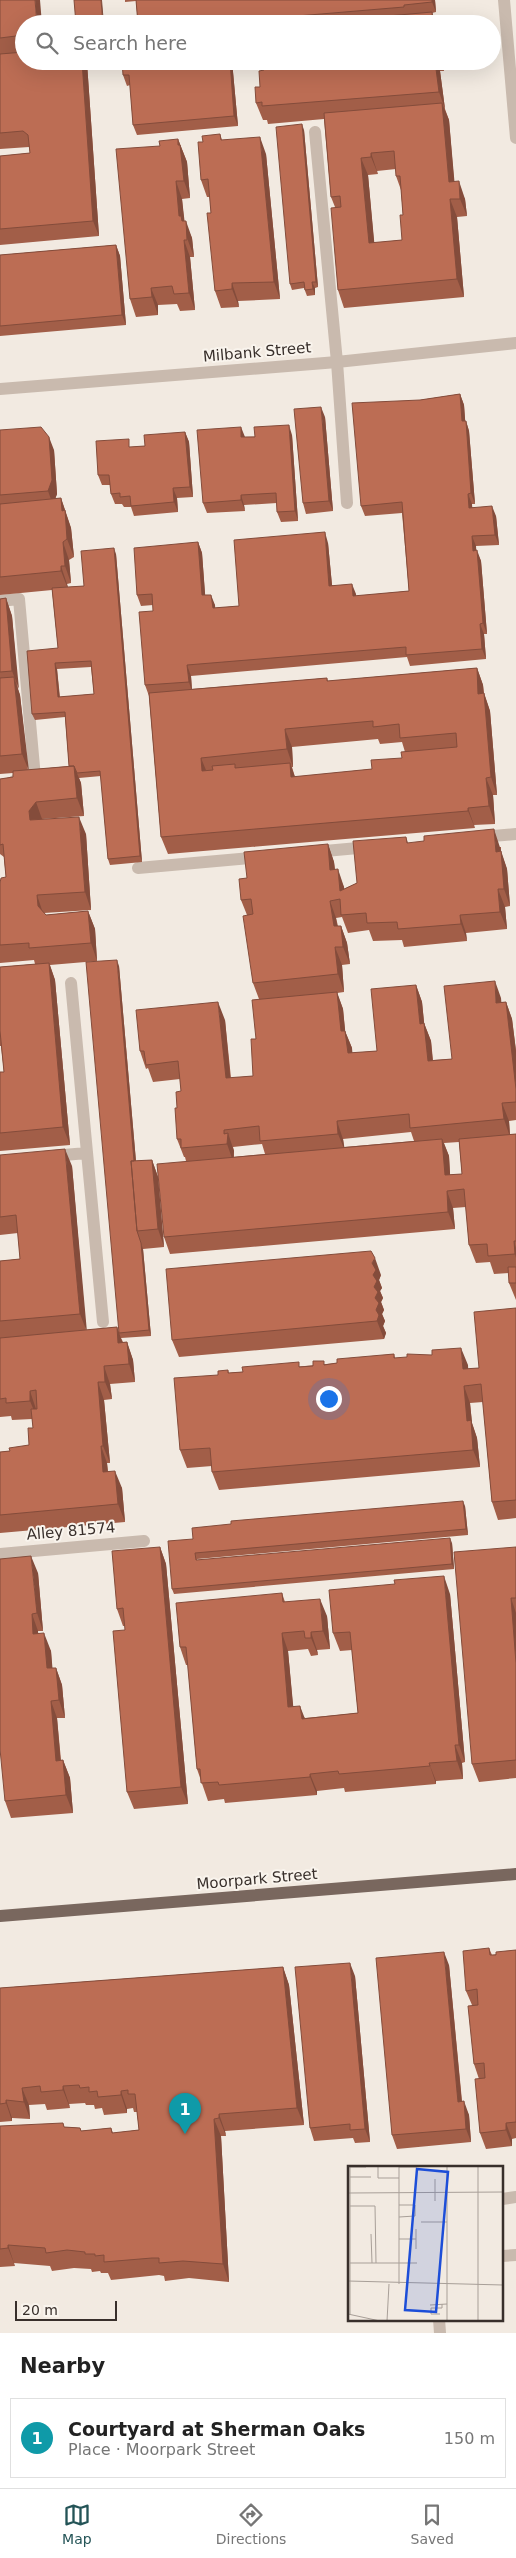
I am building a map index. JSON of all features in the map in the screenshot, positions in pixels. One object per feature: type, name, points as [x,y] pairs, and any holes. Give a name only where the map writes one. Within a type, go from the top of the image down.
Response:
[{"type":"main road","name":"Moorpark Street","points":[[0,1916],[516,1874]]},
{"type":"street","points":[[504,0],[516,138]]},
{"type":"street","points":[[315,132],[337,362],[347,503]]},
{"type":"street","name":"Milbank Street","points":[[0,389],[337,362],[516,343]]},
{"type":"street","points":[[0,601],[19,599],[35,778],[16,780],[9,785],[0,786]]},
{"type":"street","points":[[470,838],[516,834]]},
{"type":"street","points":[[304,853],[382,846]]},
{"type":"street","points":[[138,868],[274,856]]},
{"type":"street","points":[[71,983],[103,1322]]},
{"type":"street","points":[[39,1157],[87,1153]]},
{"type":"street","name":"Alley 81574","points":[[0,1554],[144,1541]]},
{"type":"street","points":[[439,2320],[440,2333]]},
{"type":"building","points":[[0,0],[35,0],[36,15],[15,15],[15,36],[0,38]]},
{"type":"building","points":[[74,0],[101,0],[102,15],[75,15]]},
{"type":"building","points":[[136,0],[432,0],[432,2],[404,5],[404,7],[309,15],[137,15]]},
{"type":"building","points":[[432,12],[432,15],[399,15]]},
{"type":"building","points":[[15,53],[15,70],[83,70],[93,221],[0,229],[0,156],[30,153],[28,135],[23,131],[0,133],[0,54]]},
{"type":"building","points":[[123,70],[231,70],[234,116],[133,125],[129,75],[123,75]]},
{"type":"building","points":[[436,70],[439,92],[262,106],[262,102],[256,103],[255,87],[260,87],[259,71]]},
{"type":"building","points":[[442,103],[449,182],[459,181],[460,199],[450,199],[457,279],[338,290],[331,208],[341,207],[340,196],[331,197],[324,113]],"holes":[[[394,151],[396,176],[400,176],[403,215],[400,215],[402,240],[369,243],[361,158],[371,157],[371,153]]]},
{"type":"building","points":[[302,124],[316,282],[312,282],[313,289],[305,290],[304,282],[290,284],[276,127]]},
{"type":"building","points":[[220,134],[221,140],[260,137],[274,282],[232,283],[232,289],[215,291],[207,213],[211,213],[208,179],[201,180],[198,142],[203,142],[202,136]]},
{"type":"building","points":[[178,139],[184,181],[176,181],[179,216],[181,216],[182,221],[186,221],[187,240],[184,240],[189,293],[174,294],[172,286],[151,288],[152,297],[130,299],[116,149],[160,146],[159,141]]},
{"type":"building","points":[[116,245],[122,315],[0,326],[0,255]]},
{"type":"building","points":[[460,394],[462,421],[466,421],[471,493],[468,494],[469,508],[492,506],[495,535],[472,536],[473,551],[477,550],[483,623],[480,624],[482,649],[406,655],[406,647],[187,665],[189,682],[145,685],[139,612],[153,611],[152,594],[137,595],[134,548],[198,542],[202,595],[211,595],[213,608],[239,606],[234,540],[325,532],[329,586],[352,584],[353,596],[409,591],[402,502],[361,506],[352,403],[420,400]]},
{"type":"building","points":[[321,407],[329,501],[303,503],[294,409]]},
{"type":"building","points":[[289,425],[295,511],[277,512],[276,493],[241,495],[241,500],[203,503],[197,430],[241,427],[241,437],[255,437],[254,427]]},
{"type":"building","points":[[41,427],[49,437],[52,480],[48,491],[0,495],[0,430]]},
{"type":"building","points":[[185,432],[190,487],[173,488],[174,502],[131,506],[130,496],[120,497],[120,493],[111,494],[109,475],[98,475],[96,441],[129,439],[129,447],[145,446],[144,435]]},
{"type":"building","points":[[61,498],[62,511],[65,510],[67,539],[63,542],[65,566],[61,566],[61,571],[0,577],[0,504]]},
{"type":"building","points":[[114,548],[140,856],[108,859],[100,771],[77,773],[74,766],[69,766],[65,712],[32,714],[27,651],[58,648],[52,588],[84,586],[81,551]],"holes":[[[91,661],[94,694],[58,697],[55,663]]]},
{"type":"building","points":[[6,598],[12,671],[0,672],[0,599]]},
{"type":"building","points":[[477,668],[478,694],[484,693],[491,777],[486,778],[489,806],[468,808],[468,811],[161,837],[149,693],[327,678],[327,681]],"holes":[[[373,721],[373,727],[399,724],[400,738],[456,733],[457,747],[401,752],[402,758],[371,760],[372,769],[291,777],[290,763],[235,768],[235,764],[212,766],[213,770],[202,771],[201,758],[287,749],[285,729]]]},
{"type":"building","points":[[14,677],[22,754],[0,756],[0,678]]},
{"type":"building","points":[[74,766],[77,798],[36,802],[29,811],[30,820],[79,817],[85,892],[37,895],[38,906],[46,915],[88,911],[91,943],[29,948],[29,943],[0,945],[0,883],[1,878],[6,877],[3,844],[0,845],[0,779],[13,777],[13,771]]},
{"type":"building","points":[[494,829],[496,852],[501,851],[504,889],[498,889],[500,912],[460,915],[461,924],[398,929],[397,922],[367,923],[366,913],[341,915],[340,899],[330,901],[334,926],[341,926],[343,947],[335,947],[338,974],[253,983],[243,916],[253,914],[251,899],[241,900],[239,879],[247,878],[244,852],[328,844],[330,870],[338,869],[340,891],[357,883],[353,841],[406,837],[407,843],[424,841],[424,836]]},
{"type":"building","points":[[117,960],[134,1161],[131,1161],[137,1231],[141,1243],[149,1330],[119,1333],[86,962]]},
{"type":"building","points":[[49,963],[63,1127],[0,1133],[0,1072],[4,1072],[0,1031],[0,967]]},
{"type":"building","points":[[495,981],[496,1003],[506,1002],[516,1089],[516,1102],[502,1103],[504,1119],[410,1128],[409,1114],[337,1121],[338,1134],[260,1141],[259,1126],[224,1130],[224,1134],[228,1133],[227,1144],[181,1148],[181,1139],[177,1139],[175,1108],[177,1108],[176,1092],[181,1091],[178,1061],[146,1065],[144,1051],[140,1051],[136,1010],[218,1002],[226,1078],[253,1076],[251,1039],[256,1039],[252,1000],[337,992],[341,1031],[345,1031],[348,1053],[377,1051],[371,989],[416,985],[420,1024],[424,1023],[428,1061],[452,1059],[444,986]]},
{"type":"building","points":[[516,1134],[515,1254],[488,1256],[487,1244],[469,1245],[464,1189],[447,1191],[448,1212],[164,1237],[157,1164],[442,1139],[445,1175],[462,1174],[459,1139]]},
{"type":"building","points":[[65,1149],[80,1314],[0,1321],[0,1261],[20,1259],[16,1215],[0,1217],[0,1155]]},
{"type":"building","points":[[152,1160],[158,1229],[137,1231],[131,1161]]},
{"type":"building","points":[[371,1251],[375,1258],[372,1263],[376,1270],[373,1275],[377,1281],[374,1287],[378,1292],[375,1298],[379,1303],[376,1310],[379,1315],[377,1321],[172,1340],[166,1269]]},
{"type":"building","points":[[508,1267],[516,1267],[516,1283],[509,1283]]},
{"type":"building","points":[[516,1308],[516,1500],[492,1502],[481,1384],[464,1386],[467,1421],[471,1420],[473,1450],[212,1472],[210,1448],[180,1450],[174,1378],[218,1375],[218,1371],[228,1370],[228,1373],[243,1372],[242,1367],[299,1362],[299,1367],[313,1366],[313,1361],[324,1361],[324,1365],[337,1363],[337,1359],[394,1354],[394,1358],[407,1357],[407,1354],[432,1355],[432,1350],[461,1348],[463,1369],[479,1368],[474,1312]]},
{"type":"building","points":[[117,1327],[118,1343],[127,1342],[129,1364],[104,1366],[105,1382],[98,1382],[103,1472],[115,1471],[118,1504],[0,1515],[0,1452],[10,1451],[9,1448],[29,1445],[28,1428],[33,1428],[31,1409],[37,1409],[36,1390],[30,1391],[30,1401],[6,1403],[6,1398],[0,1399],[0,1338]]},
{"type":"building","points":[[463,1501],[466,1529],[195,1553],[196,1560],[450,1538],[452,1564],[172,1589],[168,1541],[193,1539],[192,1528],[231,1524],[231,1521]]},
{"type":"building","points":[[160,1547],[181,1787],[127,1792],[113,1631],[125,1630],[123,1608],[117,1609],[112,1551]]},
{"type":"building","points":[[516,1547],[516,1598],[511,1598],[516,1663],[516,1760],[472,1764],[454,1552]]},
{"type":"building","points":[[31,1556],[37,1613],[32,1614],[33,1634],[44,1633],[47,1668],[56,1668],[59,1700],[51,1701],[56,1761],[63,1760],[66,1795],[5,1801],[0,1749],[0,1559]]},
{"type":"building","points":[[444,1576],[459,1745],[455,1745],[457,1761],[429,1763],[430,1766],[339,1774],[338,1771],[310,1774],[310,1777],[219,1785],[218,1782],[201,1783],[200,1769],[197,1769],[186,1647],[180,1647],[176,1603],[282,1593],[283,1602],[320,1599],[323,1631],[311,1632],[311,1638],[305,1638],[304,1631],[282,1633],[288,1707],[300,1706],[302,1719],[358,1713],[350,1632],[333,1633],[329,1590],[395,1584],[394,1580]]},
{"type":"building","points":[[489,1948],[490,1955],[496,1955],[496,1952],[516,1950],[516,2122],[506,2123],[506,2130],[480,2133],[475,2079],[485,2078],[484,2063],[474,2064],[468,2006],[478,2005],[477,1989],[466,1991],[463,1951]]},
{"type":"building","points":[[444,1952],[458,2102],[464,2101],[466,2129],[392,2135],[376,1958]]},
{"type":"building","points":[[350,1963],[365,2129],[350,2130],[350,2124],[310,2128],[295,1967]]},
{"type":"building","points":[[283,1967],[297,2108],[219,2114],[219,2118],[214,2119],[223,2264],[183,2261],[159,2263],[159,2258],[104,2262],[104,2255],[95,2256],[95,2254],[85,2254],[85,2252],[67,2250],[46,2253],[45,2248],[8,2245],[8,2248],[0,2249],[0,2126],[63,2123],[64,2127],[80,2128],[81,2131],[111,2128],[112,2133],[139,2130],[135,2094],[128,2094],[128,2090],[121,2091],[121,2095],[98,2097],[97,2091],[89,2092],[89,2087],[80,2088],[79,2085],[63,2086],[63,2090],[41,2092],[40,2086],[22,2088],[24,2102],[6,2100],[6,2103],[0,2104],[0,1988]]},
{"type":"place","name":"Courtyard at Sherman Oaks","points":[[185,2134]]}]
